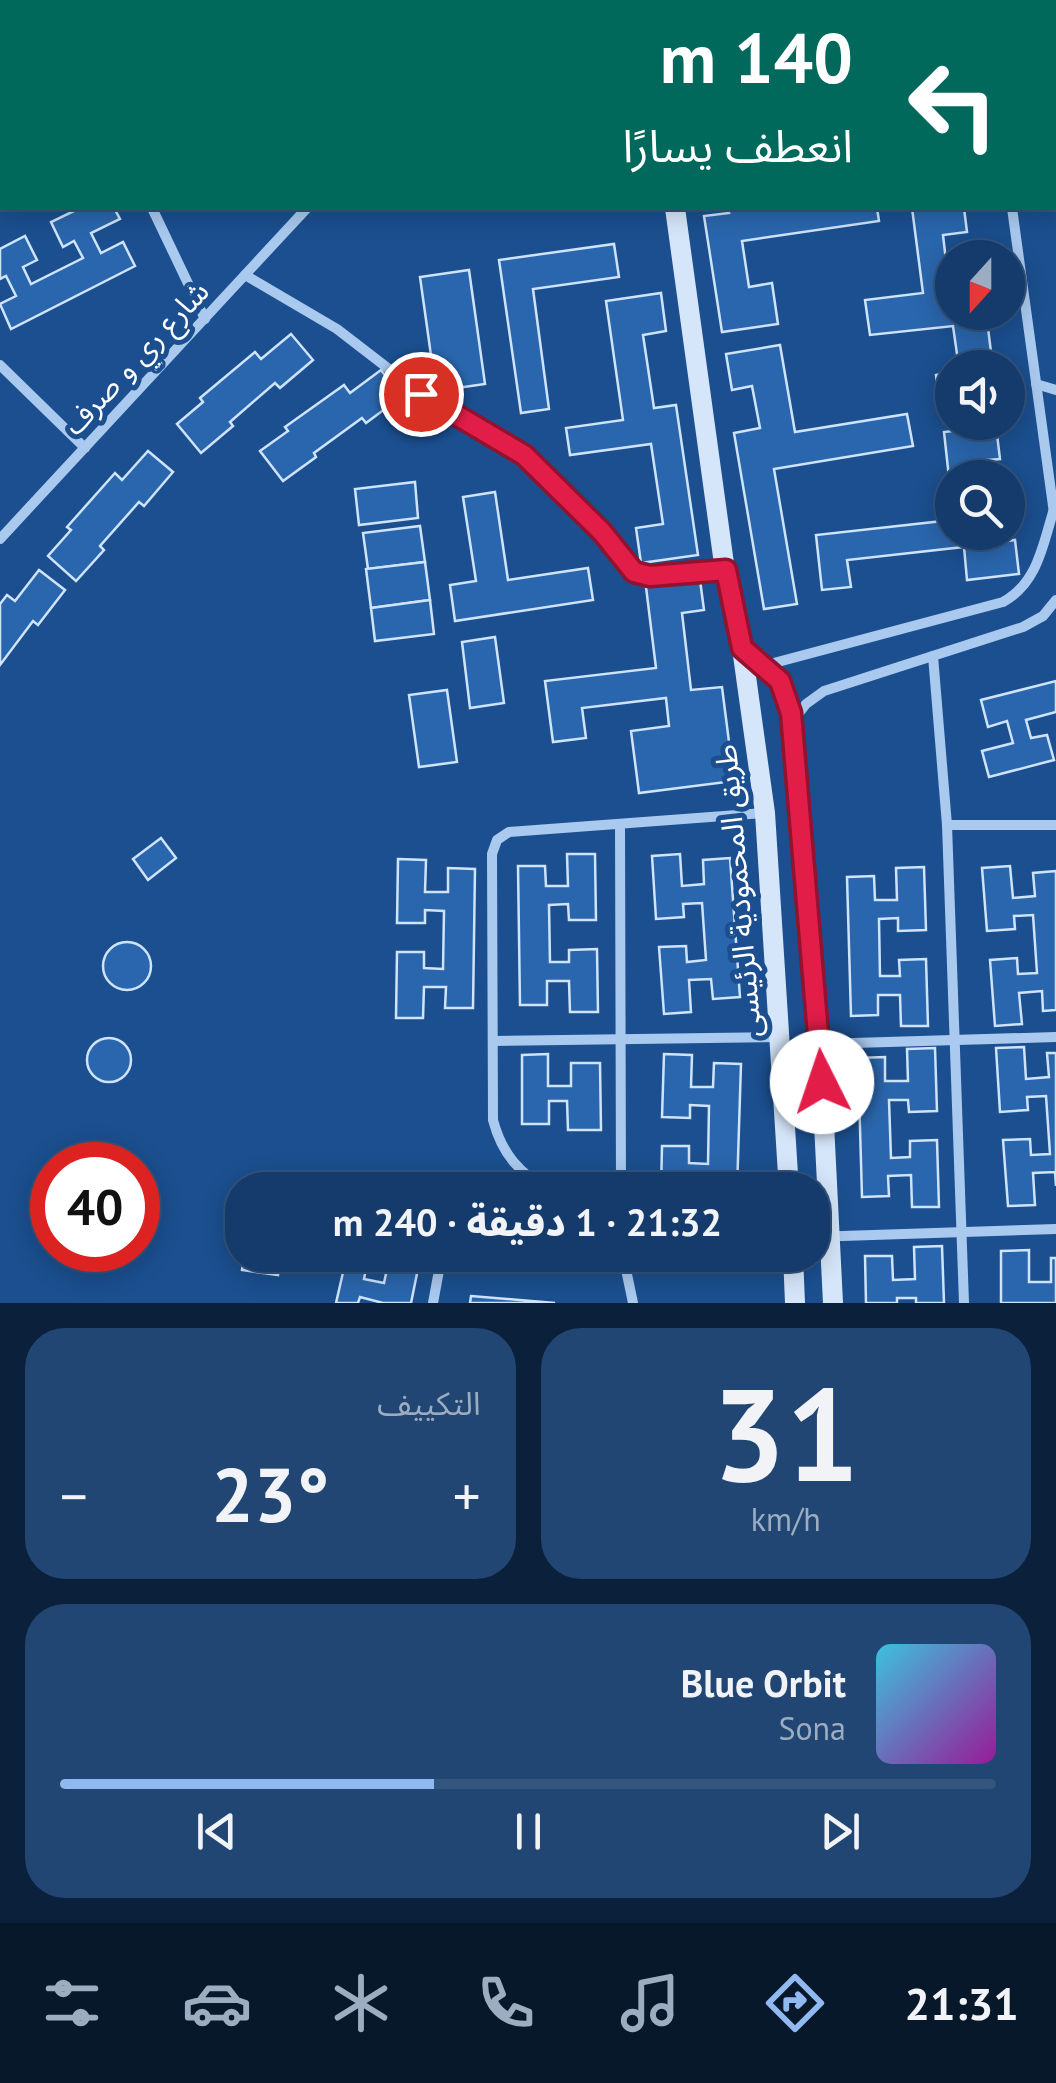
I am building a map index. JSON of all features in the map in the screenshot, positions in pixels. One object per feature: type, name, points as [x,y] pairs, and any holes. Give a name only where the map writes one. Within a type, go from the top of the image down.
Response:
[{"type":"street","points":[[153,210],[204,319]]},
{"type":"street","name":"شارع ري و صرف","points":[[0,540],[305,210]]},
{"type":"street","name":"طريق المحمودية الرئيسى","points":[[675,210],[726,570],[742,648],[755,668],[785,691],[792,723],[820,1044],[821,1172]]},
{"type":"street","points":[[1012,210],[1056,524]]},
{"type":"street","points":[[245,275],[337,330],[433,403],[524,455],[602,532],[629,570],[650,576],[726,570]]},
{"type":"street","points":[[0,364],[85,448]]},
{"type":"street","points":[[1036,384],[1056,390]]},
{"type":"street","points":[[755,668],[1004,602],[1021,590],[1034,572],[1054,509]]},
{"type":"street","points":[[792,723],[806,704],[824,691],[1034,622],[1056,600]]},
{"type":"street","points":[[933,656],[947,825],[964,1303]]},
{"type":"street","name":"طريق المحمودية الرئيسى","points":[[755,668],[789,1172]]},
{"type":"street","points":[[521,1172],[498,1140],[493,1120],[492,854],[496,840],[509,832],[765,813]]},
{"type":"street","points":[[620,824],[621,1172]]},
{"type":"street","points":[[947,825],[1056,825]]},
{"type":"street","points":[[493,1041],[780,1037]]},
{"type":"street","points":[[820,1044],[1056,1037]]},
{"type":"street","points":[[830,1236],[1056,1229]]},
{"type":"street","points":[[433,1303],[439,1272]]},
{"type":"street","points":[[627,1272],[633,1303]]},
{"type":"street","points":[[794,1272],[796,1303]]},
{"type":"street","name":"طريق المحمودية الرئيسى","points":[[828,1272],[833,1303]]},
{"type":"building","points":[[76,210],[115,210],[120,219],[91,233],[101,253],[123,242],[135,266],[11,329],[0,304],[16,296],[6,276],[0,279],[0,249],[25,236],[37,260],[23,267],[31,284],[83,258],[74,241],[63,247],[51,222]]},
{"type":"building","points":[[728,210],[877,210],[879,221],[742,241],[749,287],[772,283],[778,324],[722,332],[704,216],[729,213]]},
{"type":"building","points":[[912,210],[964,210],[967,232],[935,240],[935,328],[870,335],[865,300],[923,293]]},
{"type":"building","points":[[614,244],[619,277],[533,289],[549,409],[521,413],[499,260]]},
{"type":"building","points":[[469,270],[485,384],[436,391],[420,277]]},
{"type":"building","points":[[661,293],[666,331],[643,335],[654,408],[676,405],[698,555],[641,563],[636,528],[663,524],[651,444],[570,455],[566,428],[623,420],[606,301]]},
{"type":"building","points":[[954,330],[988,330],[991,350],[956,350]]},
{"type":"building","points":[[291,334],[313,360],[280,388],[275,383],[201,453],[177,424],[203,402],[200,398],[255,352],[261,359]]},
{"type":"building","points":[[780,345],[795,432],[907,414],[913,446],[774,469],[797,604],[764,609],[734,433],[760,428],[752,386],[732,390],[726,354]]},
{"type":"building","points":[[381,370],[401,397],[366,423],[362,418],[283,481],[260,451],[288,431],[285,427],[344,385],[350,393]]},
{"type":"building","points":[[945,440],[998,440],[1000,459],[947,460]]},
{"type":"building","points":[[148,451],[173,472],[144,506],[139,502],[100,546],[104,550],[76,581],[48,556],[71,530],[67,527],[115,473],[122,480]]},
{"type":"building","points":[[415,482],[418,518],[359,525],[355,489]]},
{"type":"building","points":[[495,492],[508,580],[588,568],[593,600],[455,621],[450,585],[476,581],[463,497]]},
{"type":"building","points":[[935,522],[937,550],[847,560],[851,587],[822,590],[816,535]]},
{"type":"building","points":[[420,526],[425,562],[368,569],[363,533]]},
{"type":"building","points":[[964,550],[1016,550],[1019,574],[967,580]]},
{"type":"building","points":[[425,562],[430,600],[371,608],[366,569]]},
{"type":"building","points":[[39,570],[65,590],[38,625],[33,621],[0,665],[0,604],[7,595],[15,601]]},
{"type":"building","points":[[700,580],[704,610],[682,613],[691,690],[722,687],[734,781],[639,793],[631,731],[669,726],[666,698],[582,708],[586,738],[553,742],[545,681],[656,668],[646,587]]},
{"type":"building","points":[[430,600],[434,634],[375,641],[371,608]]},
{"type":"building","points":[[495,637],[504,703],[470,708],[462,642]]},
{"type":"building","points":[[1056,681],[1056,712],[1026,720],[1031,738],[1047,735],[1054,760],[989,777],[982,751],[1013,743],[1007,721],[988,727],[981,700]]},
{"type":"building","points":[[447,690],[457,762],[419,767],[409,695]]},
{"type":"building","points":[[161,838],[176,858],[148,880],[133,859]]},
{"type":"building","points":[[567,854],[595,854],[596,920],[569,920],[568,904],[549,905],[550,962],[569,962],[569,950],[597,949],[598,1012],[570,1012],[569,981],[547,981],[547,1005],[520,1005],[518,866],[545,866],[546,886],[568,886]]},
{"type":"building","points":[[680,854],[682,886],[704,884],[703,860],[730,858],[740,997],[713,999],[711,979],[689,980],[691,1012],[664,1014],[659,947],[686,946],[687,962],[706,960],[702,903],[683,904],[684,917],[656,919],[652,856]]},
{"type":"building","points":[[398,859],[426,860],[425,892],[448,892],[448,868],[475,869],[473,1008],[445,1008],[446,987],[424,987],[423,1018],[396,1018],[397,952],[424,952],[424,968],[443,969],[444,911],[425,910],[425,923],[397,923]]},
{"type":"building","points":[[1010,866],[1013,898],[1035,896],[1033,873],[1056,871],[1056,1010],[1043,1011],[1042,991],[1019,993],[1022,1024],[995,1026],[990,960],[1017,958],[1018,974],[1037,973],[1033,915],[1014,916],[1015,929],[987,931],[982,868]]},
{"type":"building","points":[[924,867],[926,930],[898,931],[898,918],[879,919],[880,976],[900,976],[899,960],[926,959],[928,1026],[901,1026],[900,995],[878,995],[878,1015],[851,1016],[847,877],[874,876],[875,900],[897,900],[896,868]]},
{"type":"building","points":[[127,942],[144,949],[151,966],[144,983],[127,990],[110,983],[103,966],[110,949]]},
{"type":"building","points":[[109,1038],[125,1044],[131,1060],[125,1076],[109,1082],[93,1076],[87,1060],[93,1044]]},
{"type":"building","points":[[1024,1047],[1026,1079],[1049,1077],[1047,1053],[1056,1053],[1056,1186],[1055,1172],[1033,1173],[1035,1205],[1008,1206],[1003,1140],[1030,1139],[1031,1155],[1050,1154],[1046,1096],[1027,1097],[1028,1110],[1000,1112],[996,1048]]},
{"type":"building","points":[[935,1048],[937,1111],[909,1112],[908,1100],[889,1100],[891,1158],[910,1157],[910,1141],[937,1140],[939,1207],[912,1207],[911,1175],[888,1176],[889,1196],[862,1197],[858,1058],[885,1057],[885,1081],[908,1081],[907,1049]]},
{"type":"building","points":[[548,1054],[548,1086],[571,1086],[571,1063],[600,1063],[601,1130],[568,1130],[567,1101],[549,1101],[549,1124],[522,1124],[522,1055]]},
{"type":"building","points":[[664,1054],[692,1055],[691,1087],[713,1087],[714,1063],[741,1064],[738,1172],[661,1172],[662,1146],[689,1146],[689,1163],[708,1164],[709,1106],[690,1105],[690,1118],[662,1117]]},
{"type":"building","points":[[942,1246],[944,1303],[897,1298],[897,1303],[866,1303],[865,1256],[892,1256],[893,1280],[915,1279],[914,1247]]},
{"type":"building","points":[[1029,1250],[1029,1282],[1051,1282],[1051,1258],[1056,1258],[1056,1303],[1001,1303],[1001,1251]]},
{"type":"building","points":[[343,1272],[365,1272],[364,1279],[384,1283],[386,1272],[417,1272],[411,1303],[383,1303],[360,1297],[358,1303],[336,1303]]},
{"type":"building","points":[[471,1296],[555,1303],[470,1303]]},
{"type":"route","points":[[421,394],[524,455],[602,532],[629,570],[650,576],[726,570],[742,648],[780,681],[791,713],[822,1082]]}]
